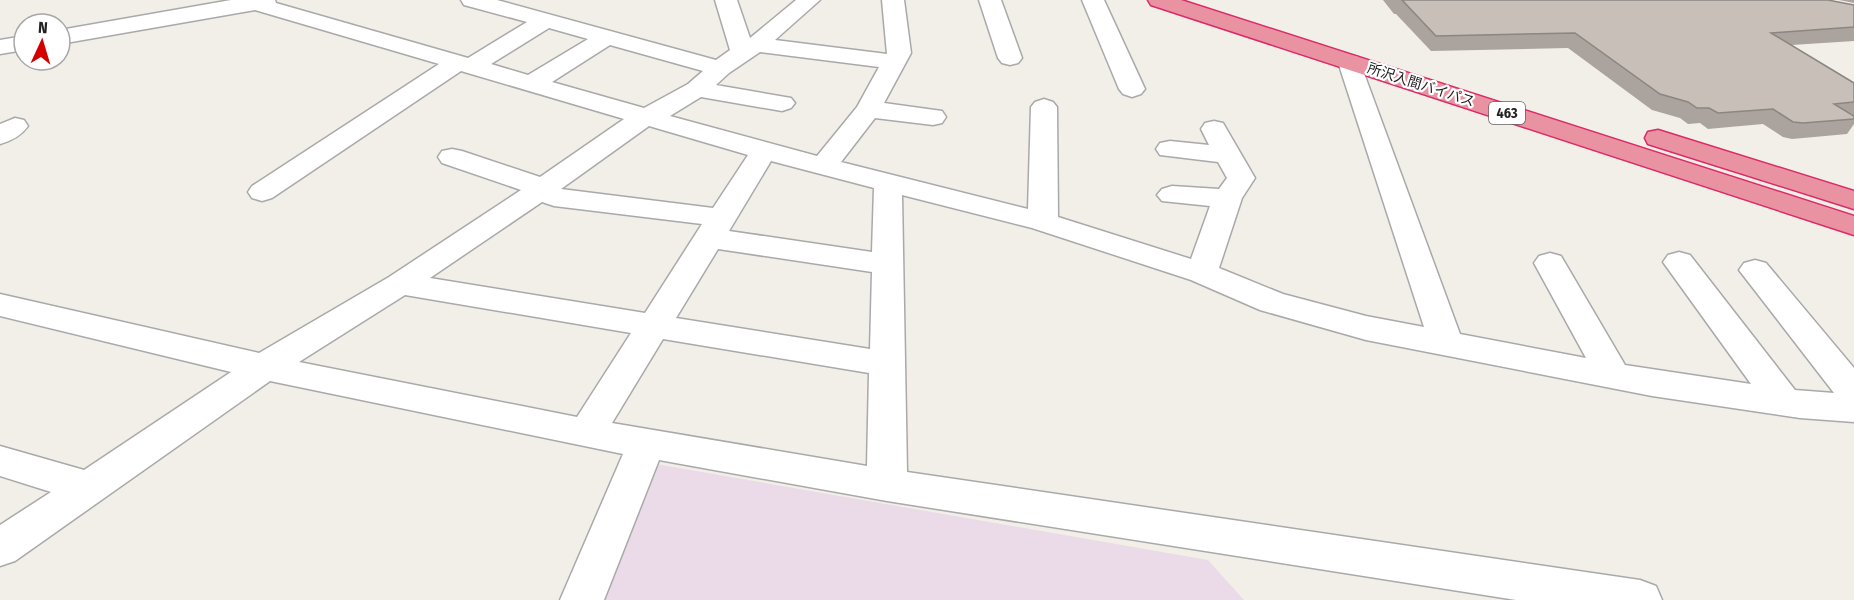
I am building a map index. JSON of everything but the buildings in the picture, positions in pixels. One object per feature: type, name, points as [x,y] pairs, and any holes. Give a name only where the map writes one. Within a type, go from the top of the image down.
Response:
[{"type":"highway","name":"所沢入間バイパス","points":[[1159,0],[1854,226]]},
{"type":"highway","name":"所沢入間バイパス","points":[[1218,0],[1854,200]]},
{"type":"street","points":[[472,0],[609,36],[729,64],[893,62]]},
{"type":"street","points":[[0,548],[264,367],[400,284],[644,117],[660,111],[729,64],[809,0]]},
{"type":"street","points":[[825,165],[868,109],[899,53],[893,0]]},
{"type":"street","points":[[990,0],[1010,58]]},
{"type":"street","points":[[1093,0],[1132,89]]},
{"type":"street","points":[[72,35],[258,1],[464,65],[764,151],[1043,222],[1202,273],[1272,302],[1366,328],[1652,384],[1854,408]]},
{"type":"street","points":[[722,1],[729,64],[782,103]]},
{"type":"street","points":[[262,192],[464,65],[546,20]]},
{"type":"street","points":[[531,84],[609,36]]},
{"type":"street","points":[[1350,62],[1446,342]]},
{"type":"street","points":[[1043,222],[1044,106]]},
{"type":"street","points":[[868,109],[933,117]]},
{"type":"street","points":[[1202,273],[1227,198],[1241,178],[1214,129]]},
{"type":"street","points":[[1170,149],[1230,155]]},
{"type":"street","points":[[586,434],[764,151]]},
{"type":"street","points":[[452,157],[530,183],[555,197],[888,264]]},
{"type":"street","points":[[887,485],[888,183]]},
{"type":"street","points":[[1172,195],[1227,198]]},
{"type":"street","points":[[1679,262],[1783,401]]},
{"type":"street","points":[[1550,263],[1613,375]]},
{"type":"street","points":[[1755,270],[1854,393]]},
{"type":"street","points":[[400,284],[888,364]]},
{"type":"street","points":[[0,305],[264,367],[586,434],[887,485],[1640,600]]},
{"type":"street","points":[[582,600],[646,443]]},
{"type":"street","points":[[0,461],[88,487]]},
{"type":"shaded area","points":[[656,464],[1208,560],[1244,600],[605,600]]}]
